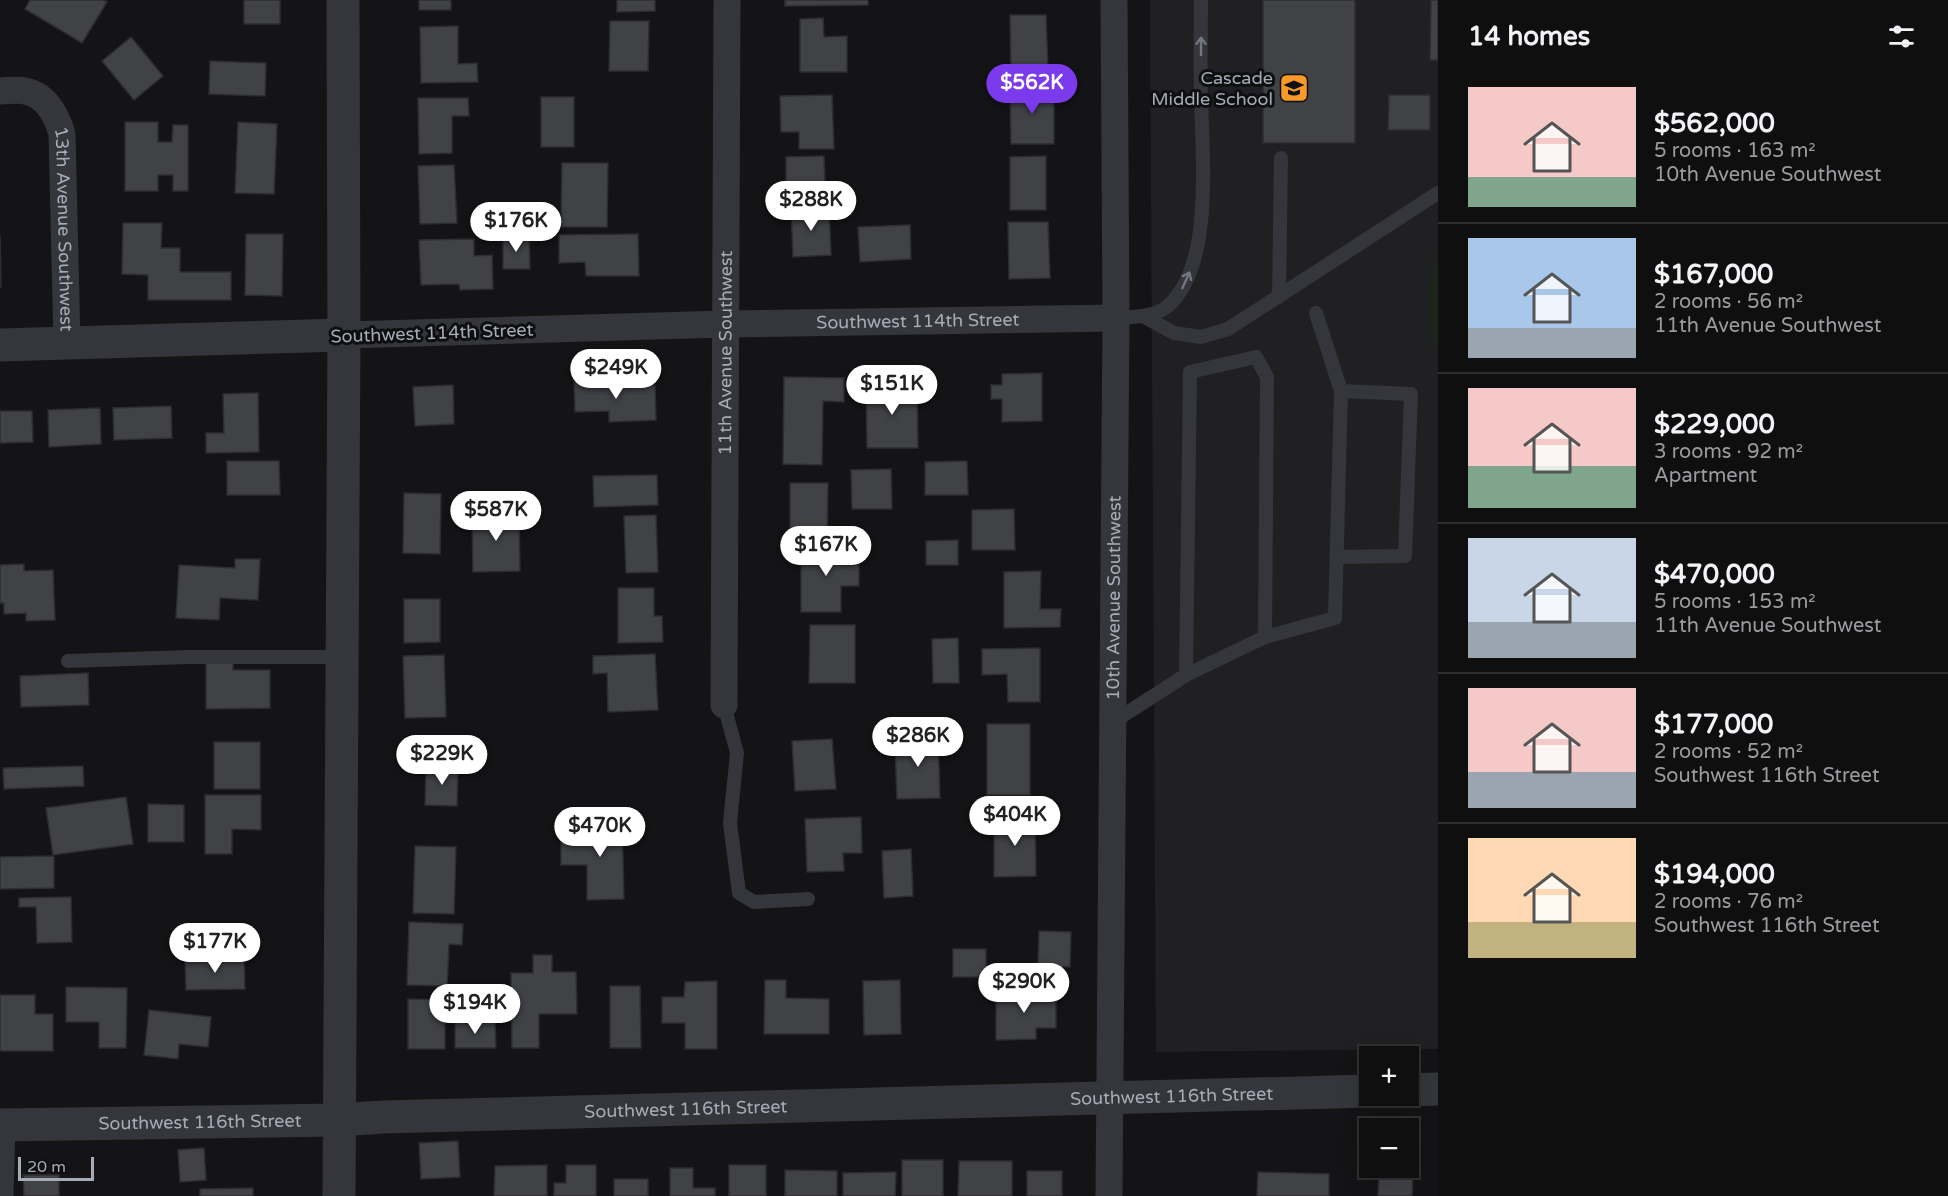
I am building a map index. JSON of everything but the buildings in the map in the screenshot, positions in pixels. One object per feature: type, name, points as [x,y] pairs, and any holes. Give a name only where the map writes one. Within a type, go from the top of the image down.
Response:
[{"type":"street","points":[[339,1196],[344,335],[343,0]]},
{"type":"street","name":"11th Avenue Southwest","points":[[724,705],[727,0]]},
{"type":"street","name":"10th Avenue Southwest","points":[[1109,1196],[1116,318],[1114,0]]},
{"type":"street","name":"13th Avenue Southwest","points":[[0,91],[25,90],[42,99],[57,117],[62,134],[67,343]]},
{"type":"street","name":"Southwest 114th Street","points":[[0,345],[725,324],[1116,318]]},
{"type":"street","points":[[1419,1090],[1438,1089]]},
{"type":"street","name":"Southwest 116th Street","points":[[1,1125],[338,1120],[1359,1090]]},
{"type":"street","points":[[0,1196],[1,1125]]},
{"type":"lane","points":[[1116,318],[1143,316],[1168,307],[1186,284],[1200,234],[1203,166],[1201,0]]},
{"type":"lane","points":[[1279,297],[1281,158]]},
{"type":"lane","points":[[1143,316],[1174,333],[1201,337],[1228,329],[1438,193]]},
{"type":"lane","points":[[1113,722],[1186,675],[1265,637],[1335,618],[1341,391],[1316,313]]},
{"type":"lane","points":[[1186,675],[1190,372],[1256,357],[1267,377],[1265,637]]},
{"type":"lane","points":[[1337,557],[1405,556],[1411,393],[1341,391]]},
{"type":"lane","points":[[68,661],[188,657],[342,657]]},
{"type":"lane","points":[[724,705],[737,753],[730,823],[739,893],[754,902],[808,898]]},
{"type":"shaded area","points":[[1150,0],[1438,0],[1438,1049],[1419,1049],[1419,1046],[1359,1046],[1359,1050],[1156,1052]]},
{"type":"shaded area","points":[[1438,251],[1438,354],[1430,335],[1428,288]]},
{"type":"place","name":"Cascade Middle School","points":[[1294,88]]}]
